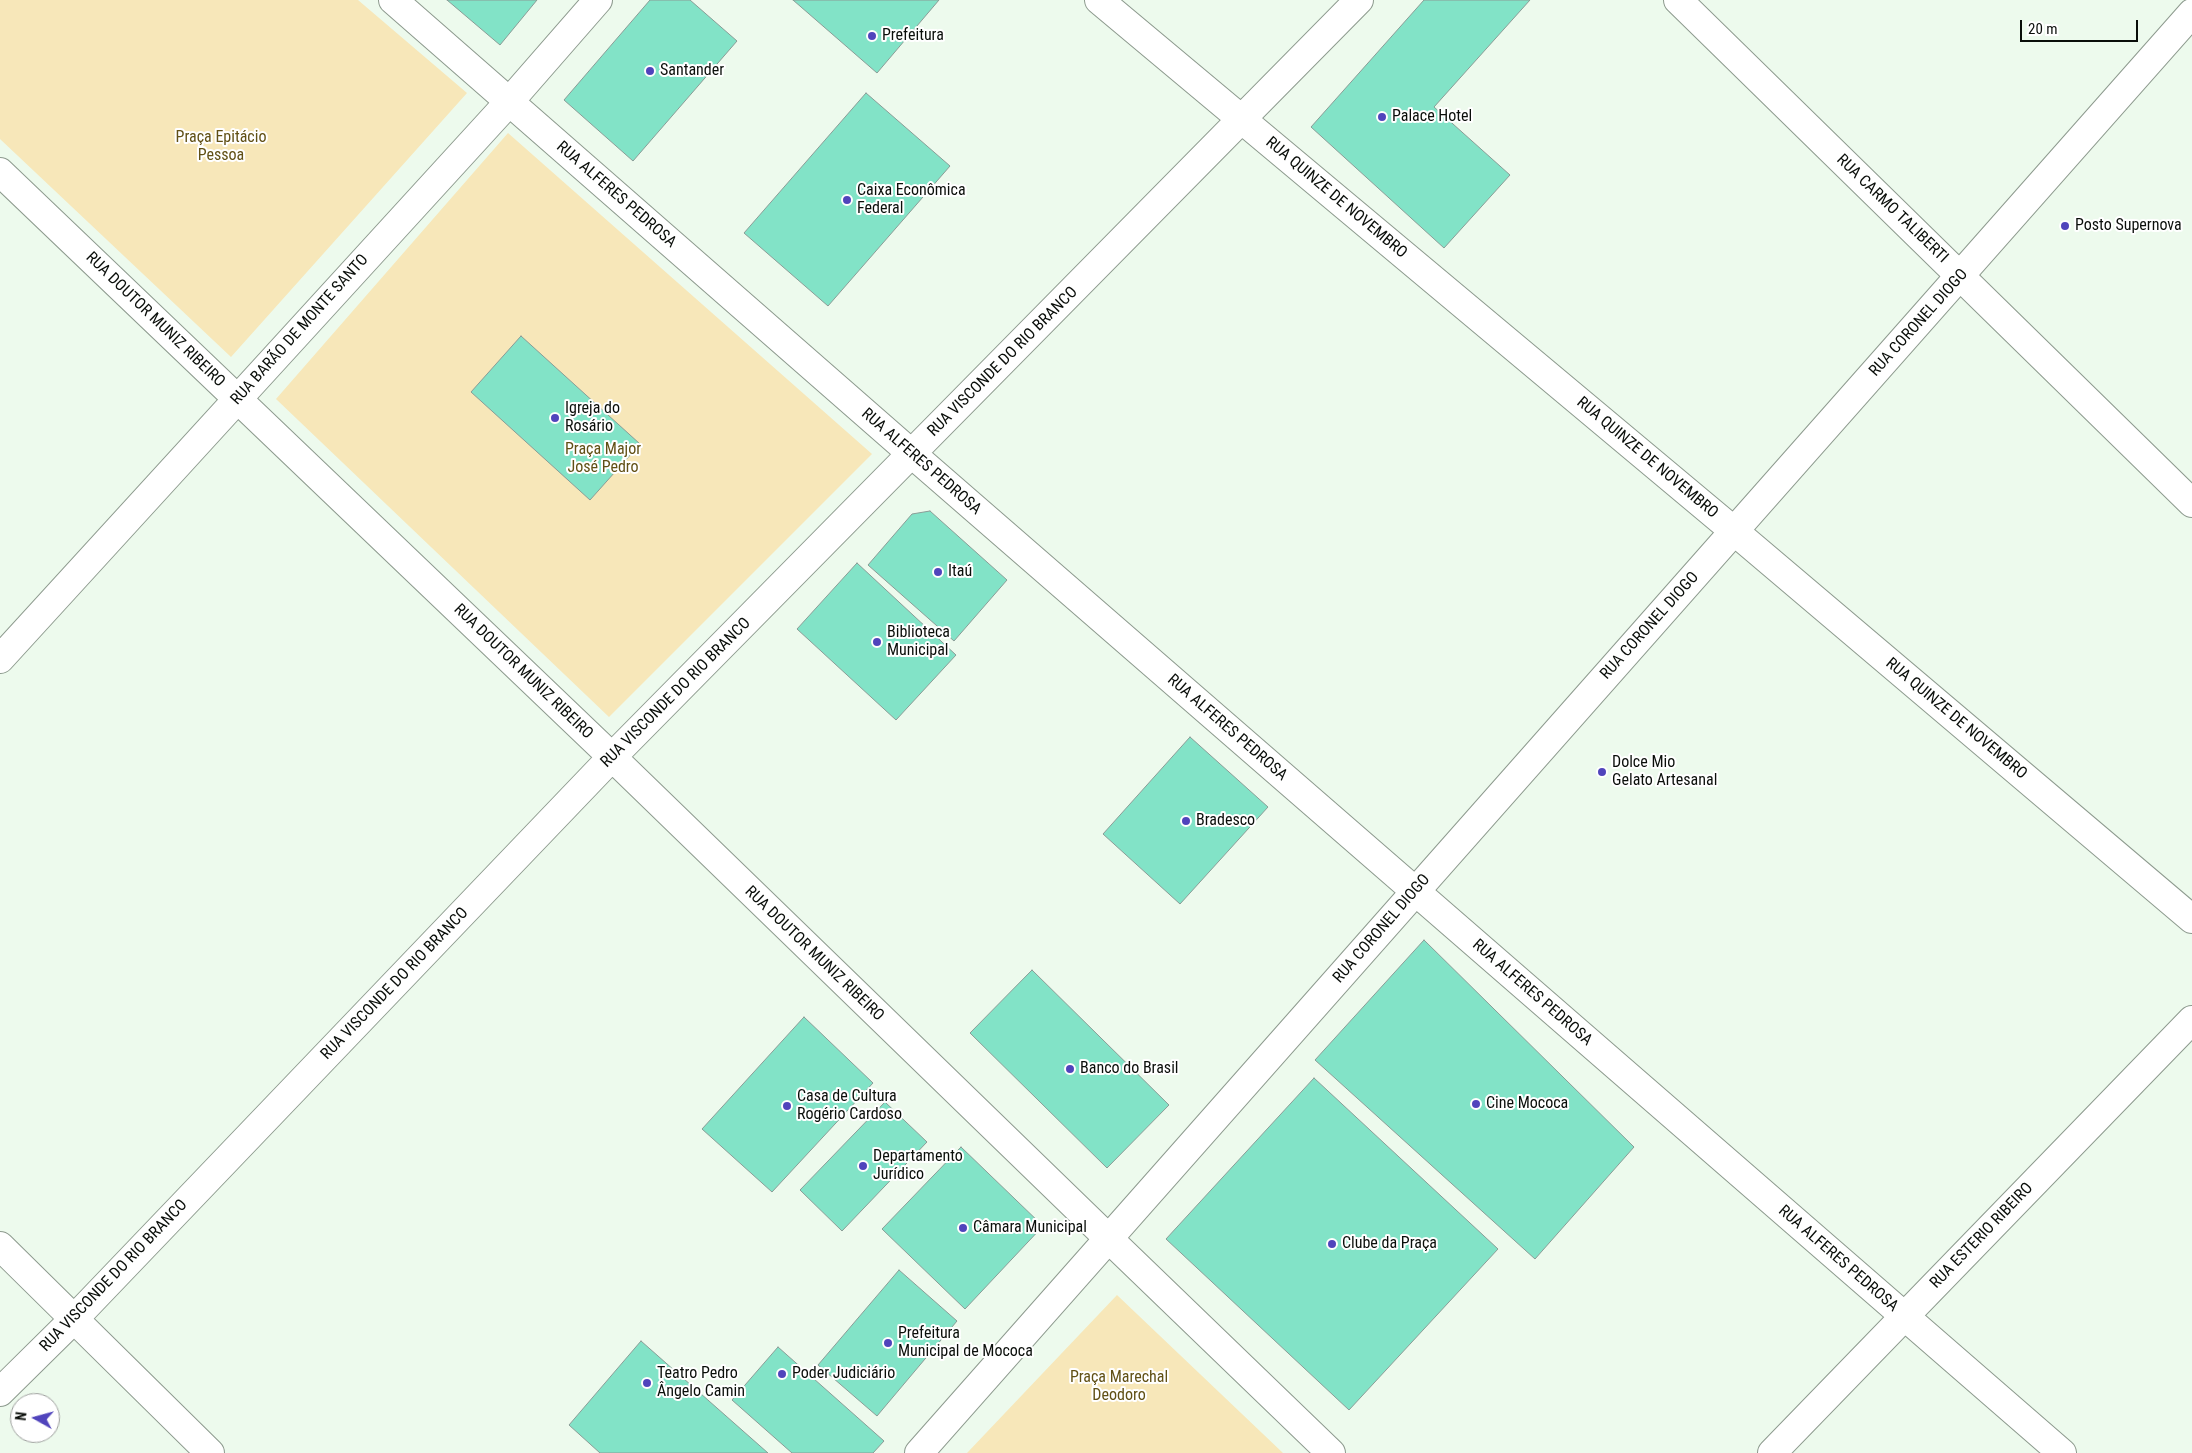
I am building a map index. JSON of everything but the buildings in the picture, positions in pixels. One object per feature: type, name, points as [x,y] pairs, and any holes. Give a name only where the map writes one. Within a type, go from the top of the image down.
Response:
[{"type":"street","name":"RUA ALFERES PEDROSA","points":[[393,0],[912,454],[2062,1453]]},
{"type":"street","name":"RUA BARÃO DE MONTE SANTO","points":[[0,658],[509,102],[598,0]]},
{"type":"street","name":"RUA QUINZE DE NOVEMBRO","points":[[1099,0],[1734,531],[2192,919]]},
{"type":"street","name":"RUA VISCONDE DO RIO BRANCO","points":[[0,1392],[73,1320],[612,757],[1359,0]]},
{"type":"street","name":"RUA CARMO TALIBERTI","points":[[1678,0],[2192,503]]},
{"type":"street","name":"RUA CORONEL DIOGO","points":[[1108,1238],[2192,13]]},
{"type":"street","name":"RUA DOUTOR MUNIZ RIBEIRO","points":[[0,172],[612,757],[1108,1238]]},
{"type":"street","name":"RUA ESTERIO RIBEIRO","points":[[1772,1453],[2192,1020]]},
{"type":"street","points":[[918,1453],[1108,1238],[1331,1453]]},
{"type":"street","points":[[0,1246],[210,1453]]},
{"type":"green space","name":"Praça Epitácio Pessoa","points":[[0,0],[358,0],[467,93],[231,357],[0,139]]},
{"type":"green space","name":"Praça Major José Pedro","points":[[508,133],[872,454],[609,717],[276,399]]},
{"type":"green space","name":"Praça Marechal Deodoro","points":[[1117,1295],[1283,1453],[967,1453]]},
{"type":"place","name":"Prefeitura","points":[[872,36]]},
{"type":"place","name":"Santander","points":[[650,71]]},
{"type":"place","name":"Palace Hotel","points":[[1382,117]]},
{"type":"place","name":"Caixa Econômica Federal","points":[[847,200]]},
{"type":"place","name":"Posto Supernova","points":[[2065,226]]},
{"type":"place","name":"Igreja do Rosário","points":[[555,418]]},
{"type":"place","name":"Itaú","points":[[938,572]]},
{"type":"place","name":"Biblioteca Municipal","points":[[877,642]]},
{"type":"place","name":"Dolce Mio Gelato Artesanal","points":[[1602,772]]},
{"type":"place","name":"Bradesco","points":[[1186,821]]},
{"type":"place","name":"Banco do Brasil","points":[[1070,1069]]},
{"type":"place","name":"Cine Mococa","points":[[1476,1104]]},
{"type":"place","name":"Casa de Cultura Rogério Cardoso","points":[[787,1106]]},
{"type":"place","name":"Departamento Jurídico","points":[[863,1166]]},
{"type":"place","name":"Câmara Municipal","points":[[963,1228]]},
{"type":"place","name":"Clube da Praça","points":[[1332,1244]]},
{"type":"place","name":"Prefeitura Municipal de Mococa","points":[[888,1343]]},
{"type":"place","name":"Poder Judiciário","points":[[782,1374]]},
{"type":"place","name":"Teatro Pedro Ângelo Camin","points":[[647,1383]]}]
